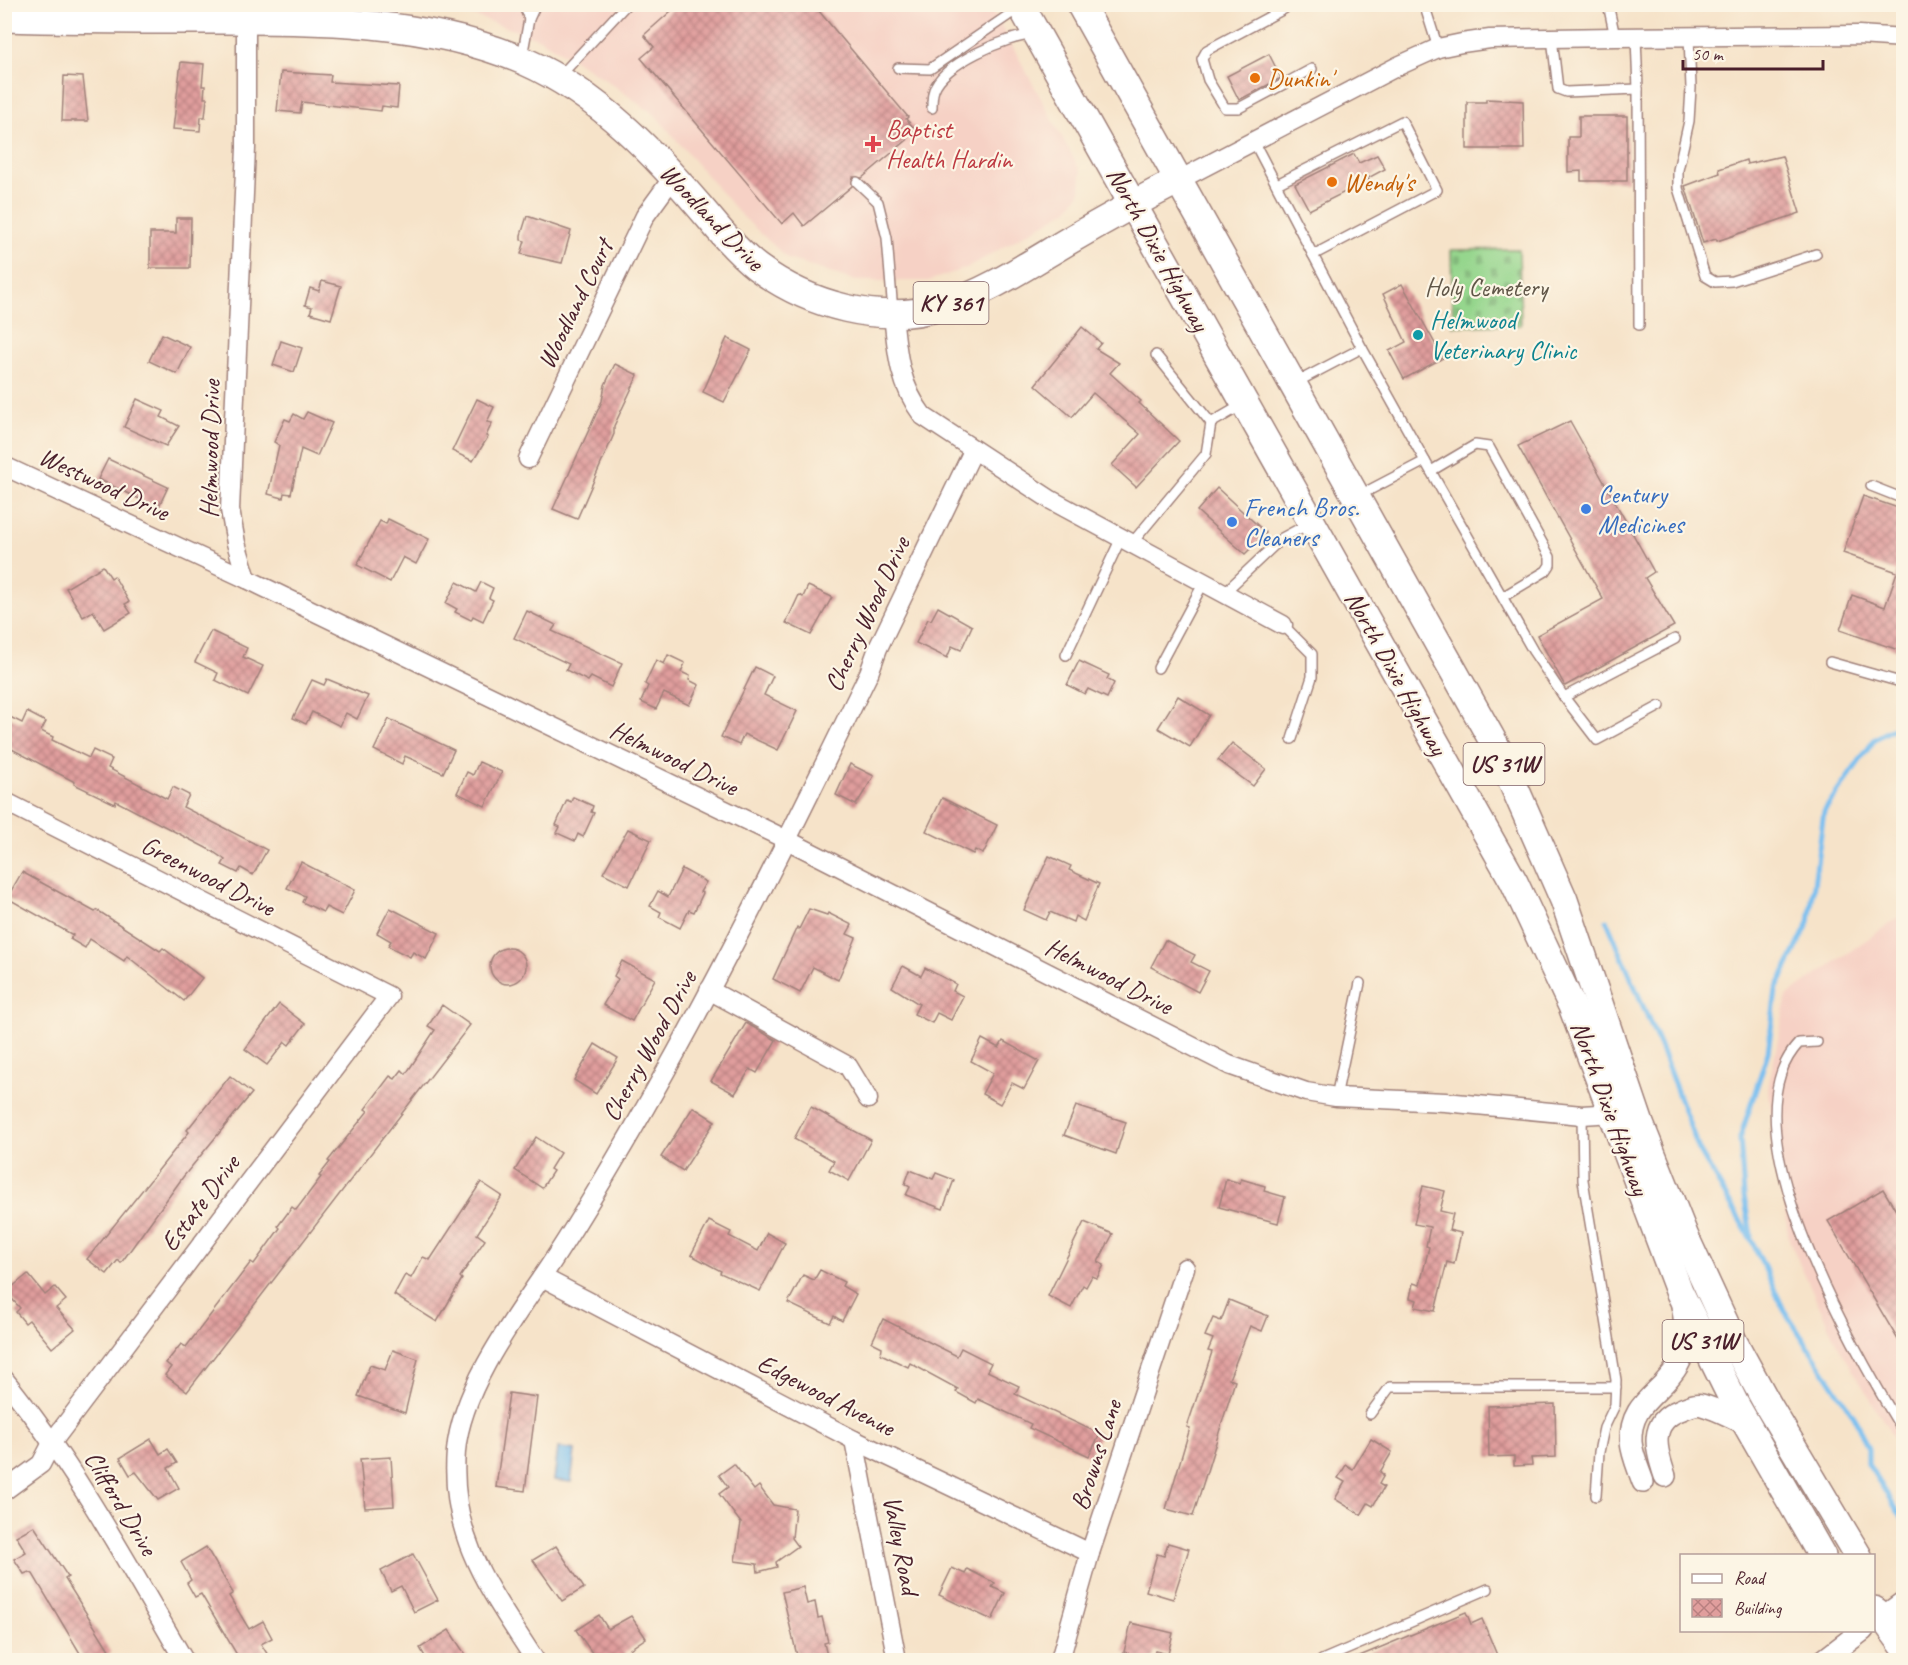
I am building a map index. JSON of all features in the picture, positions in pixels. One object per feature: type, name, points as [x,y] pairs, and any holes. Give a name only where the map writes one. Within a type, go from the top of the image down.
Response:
[{"type":"main road","name":"North Dixie Highway","points":[[1080,4],[1499,752],[1564,900],[1618,1062],[1673,1209],[1733,1341],[1820,1495],[1857,1554]]},
{"type":"main road","name":"North Dixie Highway","points":[[1021,6],[1514,882],[1572,1006],[1679,1291],[1745,1423],[1821,1554]]},
{"type":"main road","name":"Woodland Drive","points":[[4,18],[147,16],[385,27],[445,36],[522,60],[558,78],[618,120],[674,176],[738,250],[775,280],[814,299],[868,313],[893,314],[942,307],[991,287],[1132,204],[1179,180]]},
{"type":"main road","points":[[1875,1622],[1904,1646]]},
{"type":"street","name":"Helmwood Drive","points":[[246,20],[246,148],[230,510],[236,543],[247,579],[787,840],[1229,1065],[1306,1092],[1336,1097],[1456,1103],[1582,1115],[1614,1113]]},
{"type":"street","points":[[1179,180],[1398,66],[1438,48],[1490,39],[1858,35],[1904,39]]},
{"type":"street","name":"Woodland Court","points":[[528,459],[645,216],[674,176]]},
{"type":"street","points":[[893,314],[897,356],[908,395],[923,416],[973,451],[1051,500],[1283,625]]},
{"type":"street","name":"Cherry Wood Drive","points":[[535,1660],[477,1569],[461,1522],[456,1449],[468,1404],[489,1361],[613,1163],[709,990],[787,840],[869,673],[878,648],[973,451]]},
{"type":"street","name":"Westwood Drive","points":[[4,466],[247,579]]},
{"type":"street","name":"Greenwood Drive","points":[[4,801],[389,996]]},
{"type":"street","points":[[709,990],[848,1066],[868,1099]]},
{"type":"street","name":"Estate Drive","points":[[4,1491],[41,1464],[53,1441],[389,996]]},
{"type":"street","name":"Browns Lane","points":[[1060,1660],[1090,1553],[1185,1268]]},
{"type":"street","name":"Edgewood Avenue","points":[[542,1277],[854,1440],[1090,1553]]},
{"type":"street","points":[[1642,1482],[1631,1442],[1635,1417],[1644,1401],[1665,1382],[1679,1364],[1686,1325],[1679,1291]]},
{"type":"street","name":"Clifford Drive","points":[[4,1379],[53,1441],[82,1485],[184,1660]]},
{"type":"street","points":[[1665,1476],[1656,1451],[1656,1437],[1659,1426],[1669,1414],[1700,1404],[1745,1423]]},
{"type":"street","name":"Valley Road","points":[[854,1440],[897,1660]]},
{"type":"street","points":[[1875,1619],[1904,1600]]},
{"type":"street","points":[[1824,1660],[1858,1632]]},
{"type":"lane","points":[[523,4],[529,19]]},
{"type":"lane","points":[[522,60],[529,19],[536,4]]},
{"type":"lane","points":[[558,78],[627,4]]},
{"type":"lane","points":[[1424,4],[1438,48]]},
{"type":"lane","points":[[1608,4],[1615,37]]},
{"type":"lane","points":[[898,68],[930,69],[1021,6]]},
{"type":"lane","points":[[1284,9],[1207,50],[1202,59],[1208,80],[1225,108],[1239,108],[1312,69]]},
{"type":"lane","points":[[932,108],[934,89],[942,76],[985,49],[1015,36],[1037,35]]},
{"type":"lane","points":[[1689,36],[1691,88],[1689,121],[1678,170],[1678,188],[1705,276],[1715,282],[1732,281],[1816,254]]},
{"type":"lane","points":[[1636,37],[1639,325]]},
{"type":"lane","points":[[1552,38],[1558,88],[1566,92],[1638,89]]},
{"type":"lane","points":[[1277,184],[1402,121],[1432,180],[1437,190],[1313,255]]},
{"type":"lane","points":[[1253,140],[1362,348],[1425,461],[1504,596],[1533,651],[1564,697],[1597,740],[1660,706]]},
{"type":"lane","points":[[857,182],[878,202],[887,238],[893,314]]},
{"type":"lane","points":[[1292,385],[1362,348]]},
{"type":"lane","points":[[1066,655],[1126,541],[1206,454],[1211,423],[1156,355]]},
{"type":"lane","points":[[1211,423],[1245,403]]},
{"type":"lane","points":[[1431,471],[1475,445],[1488,447],[1550,557],[1550,565],[1546,571],[1504,596]]},
{"type":"lane","points":[[1356,497],[1425,461]]},
{"type":"lane","points":[[1871,486],[1904,498]]},
{"type":"lane","points":[[1224,593],[1282,538],[1311,522]]},
{"type":"lane","points":[[1158,668],[1204,582]]},
{"type":"lane","points":[[1283,625],[1312,654],[1312,677],[1293,739]]},
{"type":"lane","points":[[1564,697],[1675,639]]},
{"type":"lane","points":[[1830,662],[1904,683]]},
{"type":"lane","points":[[1336,1097],[1360,983]]},
{"type":"lane","points":[[1817,1042],[1799,1043],[1785,1060],[1778,1080],[1776,1113],[1782,1165],[1797,1224],[1853,1349],[1904,1433]]},
{"type":"lane","points":[[1582,1115],[1582,1180],[1616,1387],[1615,1405],[1604,1428],[1599,1452],[1596,1496]]},
{"type":"lane","points":[[1370,1414],[1389,1387],[1616,1387]]},
{"type":"lane","points":[[1322,1660],[1488,1589]]},
{"type":"shaded area","name":"Baptist Health Hardin","points":[[408,5],[990,5],[1081,172],[1080,193],[1067,210],[969,267],[928,281],[856,281],[788,259],[738,212],[656,116],[605,79],[540,39],[474,16]]},
{"type":"shaded area","points":[[1903,914],[1903,1454],[1835,1340],[1789,1240],[1768,1089],[1787,996]]},
{"type":"green space","name":"Holy Cemetery","points":[[1519,249],[1521,325],[1453,326],[1451,250]]},
{"type":"water","points":[[558,1448],[575,1450],[571,1482],[554,1480]]},
{"type":"building","points":[[679,4],[813,4],[908,117],[906,119],[915,129],[905,137],[907,140],[862,178],[853,177],[852,186],[804,226],[794,213],[782,224],[641,58],[654,47],[644,35]]},
{"type":"building","name":"Dunkin'","points":[[1269,54],[1281,78],[1239,100],[1227,76]]},
{"type":"building","points":[[181,62],[204,64],[202,86],[205,86],[204,98],[207,98],[205,117],[201,117],[200,131],[173,129]]},
{"type":"building","points":[[281,72],[331,75],[330,82],[399,86],[397,108],[382,106],[381,111],[302,102],[300,113],[277,111]]},
{"type":"building","points":[[64,76],[83,77],[88,121],[62,121]]},
{"type":"building","points":[[1486,99],[1523,101],[1524,149],[1467,149],[1467,102],[1486,102]]},
{"type":"building","points":[[1579,116],[1627,116],[1627,181],[1581,181],[1581,171],[1568,172],[1568,137],[1579,137]]},
{"type":"building","name":"Wendy's","points":[[1354,154],[1359,163],[1377,155],[1385,169],[1368,178],[1369,180],[1309,210],[1295,184]]},
{"type":"building","points":[[1782,156],[1800,213],[1717,241],[1716,239],[1703,243],[1685,186],[1720,173],[1719,169],[1746,160],[1747,164]]},
{"type":"building","points":[[527,216],[571,231],[562,263],[521,254],[525,241],[521,240],[521,235]]},
{"type":"building","points":[[176,218],[191,218],[190,268],[150,268],[150,233],[176,233]]},
{"type":"building","points":[[322,281],[341,286],[331,319],[310,313],[312,307],[305,305],[310,288],[319,291]]},
{"type":"building","name":"Helmwood Veterinary Clinic","points":[[1402,284],[1443,358],[1404,379],[1389,351],[1406,342],[1383,294]]},
{"type":"building","points":[[1082,327],[1101,343],[1096,349],[1119,363],[1110,373],[1141,401],[1139,403],[1179,441],[1136,487],[1112,465],[1140,434],[1093,393],[1072,417],[1035,385]]},
{"type":"building","points":[[162,334],[190,347],[177,374],[149,361]]},
{"type":"building","points":[[727,338],[751,350],[724,402],[703,392]]},
{"type":"building","points":[[281,341],[302,348],[294,372],[273,365]]},
{"type":"building","points":[[615,364],[638,375],[614,426],[614,434],[577,519],[553,509],[602,401],[605,385]]},
{"type":"building","points":[[137,399],[164,411],[161,417],[179,426],[166,446],[124,427]]},
{"type":"building","points":[[477,399],[494,407],[487,422],[492,423],[486,436],[488,437],[473,461],[452,451]]},
{"type":"building","points":[[307,412],[332,423],[317,456],[301,449],[291,494],[284,493],[283,498],[268,494],[279,445],[274,442],[285,419],[290,421],[294,414],[303,419]]},
{"type":"building","name":"Century Medicines","points":[[1570,421],[1654,572],[1645,578],[1674,626],[1565,686],[1537,635],[1603,599],[1518,446]]},
{"type":"building","points":[[108,459],[168,487],[158,508],[98,479]]},
{"type":"building","name":"French Bros. Cleaners","points":[[1217,488],[1266,533],[1245,554],[1197,511]]},
{"type":"building","points":[[1863,496],[1904,510],[1904,652],[1840,630],[1852,595],[1885,607],[1897,572],[1843,553]]},
{"type":"building","points":[[388,519],[429,539],[416,564],[403,557],[390,582],[357,565],[380,521],[386,524]]},
{"type":"building","points":[[103,566],[111,578],[114,576],[129,602],[125,604],[131,613],[104,629],[93,611],[83,617],[66,588]]},
{"type":"building","points":[[457,582],[476,592],[481,582],[493,588],[489,598],[493,600],[483,621],[473,616],[471,620],[455,612],[457,609],[446,603]]},
{"type":"building","points":[[808,586],[832,597],[811,635],[786,623],[799,595],[803,597]]},
{"type":"building","points":[[938,607],[972,626],[961,650],[952,646],[947,658],[916,643],[928,619],[931,620]]},
{"type":"building","points":[[527,611],[556,625],[552,631],[622,663],[611,687],[591,677],[588,681],[566,670],[569,664],[514,638]]},
{"type":"building","points":[[211,631],[247,648],[243,657],[263,666],[248,696],[215,680],[218,673],[195,662]]},
{"type":"building","points":[[668,655],[685,663],[681,672],[690,676],[689,680],[699,685],[689,705],[664,693],[656,709],[641,702],[648,686],[645,684],[656,660],[664,664]]},
{"type":"building","points":[[1079,661],[1109,675],[1107,679],[1114,683],[1107,698],[1088,689],[1085,694],[1067,685]]},
{"type":"building","points":[[755,667],[773,676],[764,695],[797,711],[778,750],[744,734],[739,745],[721,737]]},
{"type":"building","points":[[327,679],[368,696],[357,719],[346,713],[340,726],[312,712],[306,724],[293,718],[312,680],[324,685]]},
{"type":"building","points":[[1178,696],[1209,715],[1190,747],[1158,728]]},
{"type":"building","points":[[27,712],[46,722],[41,731],[53,737],[52,740],[89,758],[93,750],[112,759],[108,768],[167,799],[173,787],[189,795],[183,807],[267,850],[253,875],[241,868],[238,873],[222,865],[225,860],[212,851],[116,801],[115,804],[74,784],[75,782],[4,745],[4,714],[22,723]]},
{"type":"building","points":[[389,719],[454,750],[443,773],[405,756],[402,764],[374,750]]},
{"type":"building","points":[[1232,743],[1266,769],[1253,786],[1218,760]]},
{"type":"building","points":[[479,762],[502,772],[485,806],[457,793],[467,772],[473,775]]},
{"type":"building","points":[[850,764],[874,776],[856,805],[836,795]]},
{"type":"building","points":[[573,797],[593,806],[591,812],[594,813],[583,837],[578,834],[575,841],[557,833],[560,827],[556,825],[567,800],[571,802]]},
{"type":"building","points":[[942,798],[997,825],[983,854],[975,850],[973,854],[926,831]]},
{"type":"building","points":[[628,829],[651,840],[629,886],[603,873]]},
{"type":"building","points":[[1049,856],[1071,866],[1069,870],[1099,884],[1084,921],[1075,916],[1073,922],[1050,912],[1046,920],[1024,910]]},
{"type":"building","points":[[301,862],[355,890],[342,915],[326,907],[323,912],[302,902],[305,896],[287,888]]},
{"type":"building","points":[[682,869],[706,882],[700,892],[703,893],[694,912],[689,910],[680,928],[659,917],[661,912],[650,906],[658,891],[668,897]]},
{"type":"building","points":[[22,872],[95,912],[97,910],[160,951],[163,948],[202,978],[184,1001],[127,956],[124,961],[90,939],[85,948],[70,939],[73,935],[7,898]]},
{"type":"building","points":[[390,908],[439,933],[426,959],[413,952],[410,957],[388,946],[391,941],[377,933]]},
{"type":"building","points":[[809,909],[827,915],[828,913],[852,925],[847,934],[856,938],[838,980],[813,967],[800,993],[773,979],[797,927],[799,929]]},
{"type":"building","points":[[1165,940],[1195,955],[1191,962],[1209,971],[1198,992],[1151,967]]},
{"type":"building","points":[[508,948],[521,953],[526,966],[521,979],[508,984],[495,979],[490,966],[495,953]]},
{"type":"building","points":[[622,961],[655,979],[632,1021],[603,1005],[618,979],[614,976]]},
{"type":"building","points":[[903,966],[921,976],[925,968],[956,984],[953,991],[963,996],[951,1020],[937,1013],[932,1023],[914,1014],[919,1004],[892,987]]},
{"type":"building","points":[[279,1004],[305,1024],[289,1045],[285,1042],[267,1065],[245,1049]]},
{"type":"building","points":[[442,1005],[470,1025],[187,1392],[165,1375],[171,1367],[166,1363],[181,1344],[186,1347],[251,1262],[254,1264],[292,1207],[296,1210],[321,1177],[319,1176],[330,1162],[328,1161],[368,1111],[365,1109],[390,1076],[395,1079],[402,1070],[406,1074],[435,1030],[428,1026]]},
{"type":"building","points":[[746,1023],[776,1040],[757,1073],[750,1069],[735,1094],[711,1081]]},
{"type":"building","points":[[982,1039],[999,1048],[1003,1041],[1039,1061],[1024,1089],[1012,1083],[1000,1104],[982,1094],[993,1073],[971,1061]]},
{"type":"building","points":[[595,1044],[618,1058],[596,1094],[574,1080]]},
{"type":"building","points":[[230,1076],[252,1093],[183,1177],[121,1263],[118,1260],[107,1274],[87,1259],[189,1132],[187,1130]]},
{"type":"building","points":[[1076,1106],[1126,1122],[1116,1154],[1064,1135]]},
{"type":"building","points":[[693,1107],[715,1121],[683,1171],[661,1157]]},
{"type":"building","points":[[811,1107],[871,1140],[849,1181],[829,1170],[834,1161],[794,1139]]},
{"type":"building","points":[[536,1137],[560,1153],[550,1169],[553,1171],[542,1188],[515,1170]]},
{"type":"building","points":[[910,1170],[933,1179],[936,1173],[954,1180],[943,1209],[906,1195],[910,1187],[905,1184]]},
{"type":"building","points":[[1226,1179],[1240,1183],[1241,1179],[1265,1186],[1264,1191],[1285,1197],[1278,1223],[1219,1207]]},
{"type":"building","points":[[481,1182],[502,1196],[477,1234],[485,1240],[460,1277],[462,1279],[437,1322],[394,1295],[405,1275],[411,1278],[423,1257],[430,1260]]},
{"type":"building","points":[[1423,1186],[1445,1191],[1440,1211],[1453,1214],[1449,1230],[1461,1233],[1454,1264],[1447,1262],[1435,1311],[1415,1307],[1417,1300],[1410,1298],[1413,1283],[1420,1285],[1429,1247],[1426,1246],[1430,1227],[1414,1224]]},
{"type":"building","points":[[1883,1189],[1904,1224],[1904,1350],[1828,1221]]},
{"type":"building","points":[[709,1221],[731,1232],[729,1236],[758,1251],[767,1233],[785,1243],[760,1291],[720,1273],[721,1271],[691,1255]]},
{"type":"building","points":[[1084,1222],[1113,1234],[1098,1262],[1104,1265],[1097,1278],[1092,1276],[1086,1287],[1083,1285],[1071,1308],[1048,1296]]},
{"type":"building","points":[[820,1270],[844,1282],[842,1286],[856,1294],[842,1321],[834,1316],[830,1323],[788,1303],[803,1275],[814,1280]]},
{"type":"building","points":[[28,1274],[45,1295],[55,1287],[66,1300],[56,1308],[75,1329],[52,1348],[29,1320],[25,1323],[16,1312],[20,1308],[6,1292]]},
{"type":"building","points":[[1229,1300],[1268,1316],[1262,1331],[1250,1326],[1229,1379],[1235,1381],[1193,1516],[1166,1509],[1190,1428],[1187,1427],[1212,1352],[1208,1351],[1213,1339],[1205,1336],[1213,1318],[1221,1321]]},
{"type":"building","points":[[883,1319],[957,1356],[961,1348],[991,1363],[987,1371],[1019,1386],[1015,1394],[1100,1434],[1089,1456],[1029,1428],[1031,1424],[978,1399],[976,1403],[956,1392],[958,1389],[910,1363],[908,1367],[881,1354],[882,1347],[872,1342]]},
{"type":"building","points":[[393,1350],[418,1359],[405,1413],[358,1396],[370,1365],[385,1370]]},
{"type":"building","points":[[509,1393],[537,1397],[525,1491],[496,1487]]},
{"type":"building","points":[[1555,1404],[1556,1457],[1531,1458],[1532,1465],[1514,1466],[1514,1456],[1489,1457],[1488,1406]]},
{"type":"building","points":[[151,1439],[160,1454],[168,1449],[177,1463],[168,1468],[179,1488],[158,1500],[136,1472],[130,1475],[120,1458]]},
{"type":"building","points":[[1371,1439],[1392,1452],[1380,1472],[1384,1475],[1379,1484],[1384,1487],[1373,1506],[1368,1503],[1361,1515],[1335,1499],[1345,1482],[1338,1478],[1346,1465],[1353,1469]]},
{"type":"building","points":[[391,1457],[394,1506],[365,1508],[360,1459]]},
{"type":"building","points":[[734,1464],[754,1490],[759,1486],[773,1505],[795,1509],[792,1538],[798,1546],[776,1562],[777,1567],[758,1572],[757,1564],[735,1561],[741,1523],[719,1494],[728,1487],[719,1475]]},
{"type":"building","points":[[34,1526],[68,1577],[65,1579],[111,1653],[99,1660],[84,1660],[33,1574],[29,1572],[24,1574],[14,1559],[26,1552],[16,1536]]},
{"type":"building","points":[[1168,1543],[1189,1549],[1173,1599],[1146,1591],[1157,1554],[1164,1556]]},
{"type":"building","points":[[556,1546],[584,1588],[562,1601],[533,1560]]},
{"type":"building","points":[[206,1547],[233,1593],[229,1596],[249,1629],[263,1621],[272,1638],[261,1644],[271,1660],[240,1660],[201,1594],[195,1597],[187,1583],[191,1580],[181,1562]]},
{"type":"building","points":[[413,1554],[438,1600],[414,1612],[401,1586],[391,1591],[381,1571]]},
{"type":"building","points":[[952,1568],[965,1574],[967,1569],[995,1583],[992,1587],[1005,1593],[992,1620],[939,1595]]},
{"type":"building","points":[[803,1587],[807,1604],[815,1602],[818,1618],[822,1617],[828,1642],[824,1643],[827,1656],[823,1657],[824,1660],[798,1660],[782,1592]]},
{"type":"building","points":[[1466,1612],[1471,1624],[1482,1619],[1499,1660],[1350,1660]]},
{"type":"building","points":[[599,1615],[608,1629],[631,1616],[646,1638],[624,1653],[629,1660],[597,1660],[576,1630]]},
{"type":"building","points":[[1131,1623],[1173,1633],[1168,1654],[1155,1651],[1152,1660],[1126,1660],[1128,1653],[1124,1652]]},
{"type":"building","points":[[449,1630],[469,1660],[427,1660],[420,1648]]},
{"type":"waterway","points":[[1751,1235],[1744,1196],[1740,1138],[1768,1052],[1776,990],[1809,922],[1824,811],[1875,739],[1896,727],[1904,726]]},
{"type":"waterway","points":[[1607,921],[1660,1046],[1699,1150],[1752,1241],[1784,1310],[1855,1418],[1868,1449],[1868,1464],[1904,1521]]},
{"type":"place","name":"Dunkin'","points":[[1255,78]]},
{"type":"place","name":"Baptist Health Hardin","points":[[873,144]]},
{"type":"place","name":"Wendy's","points":[[1332,182]]},
{"type":"place","name":"Helmwood Veterinary Clinic","points":[[1418,335]]},
{"type":"place","name":"Century Medicines","points":[[1586,509]]},
{"type":"place","name":"French Bros. Cleaners","points":[[1232,522]]}]
